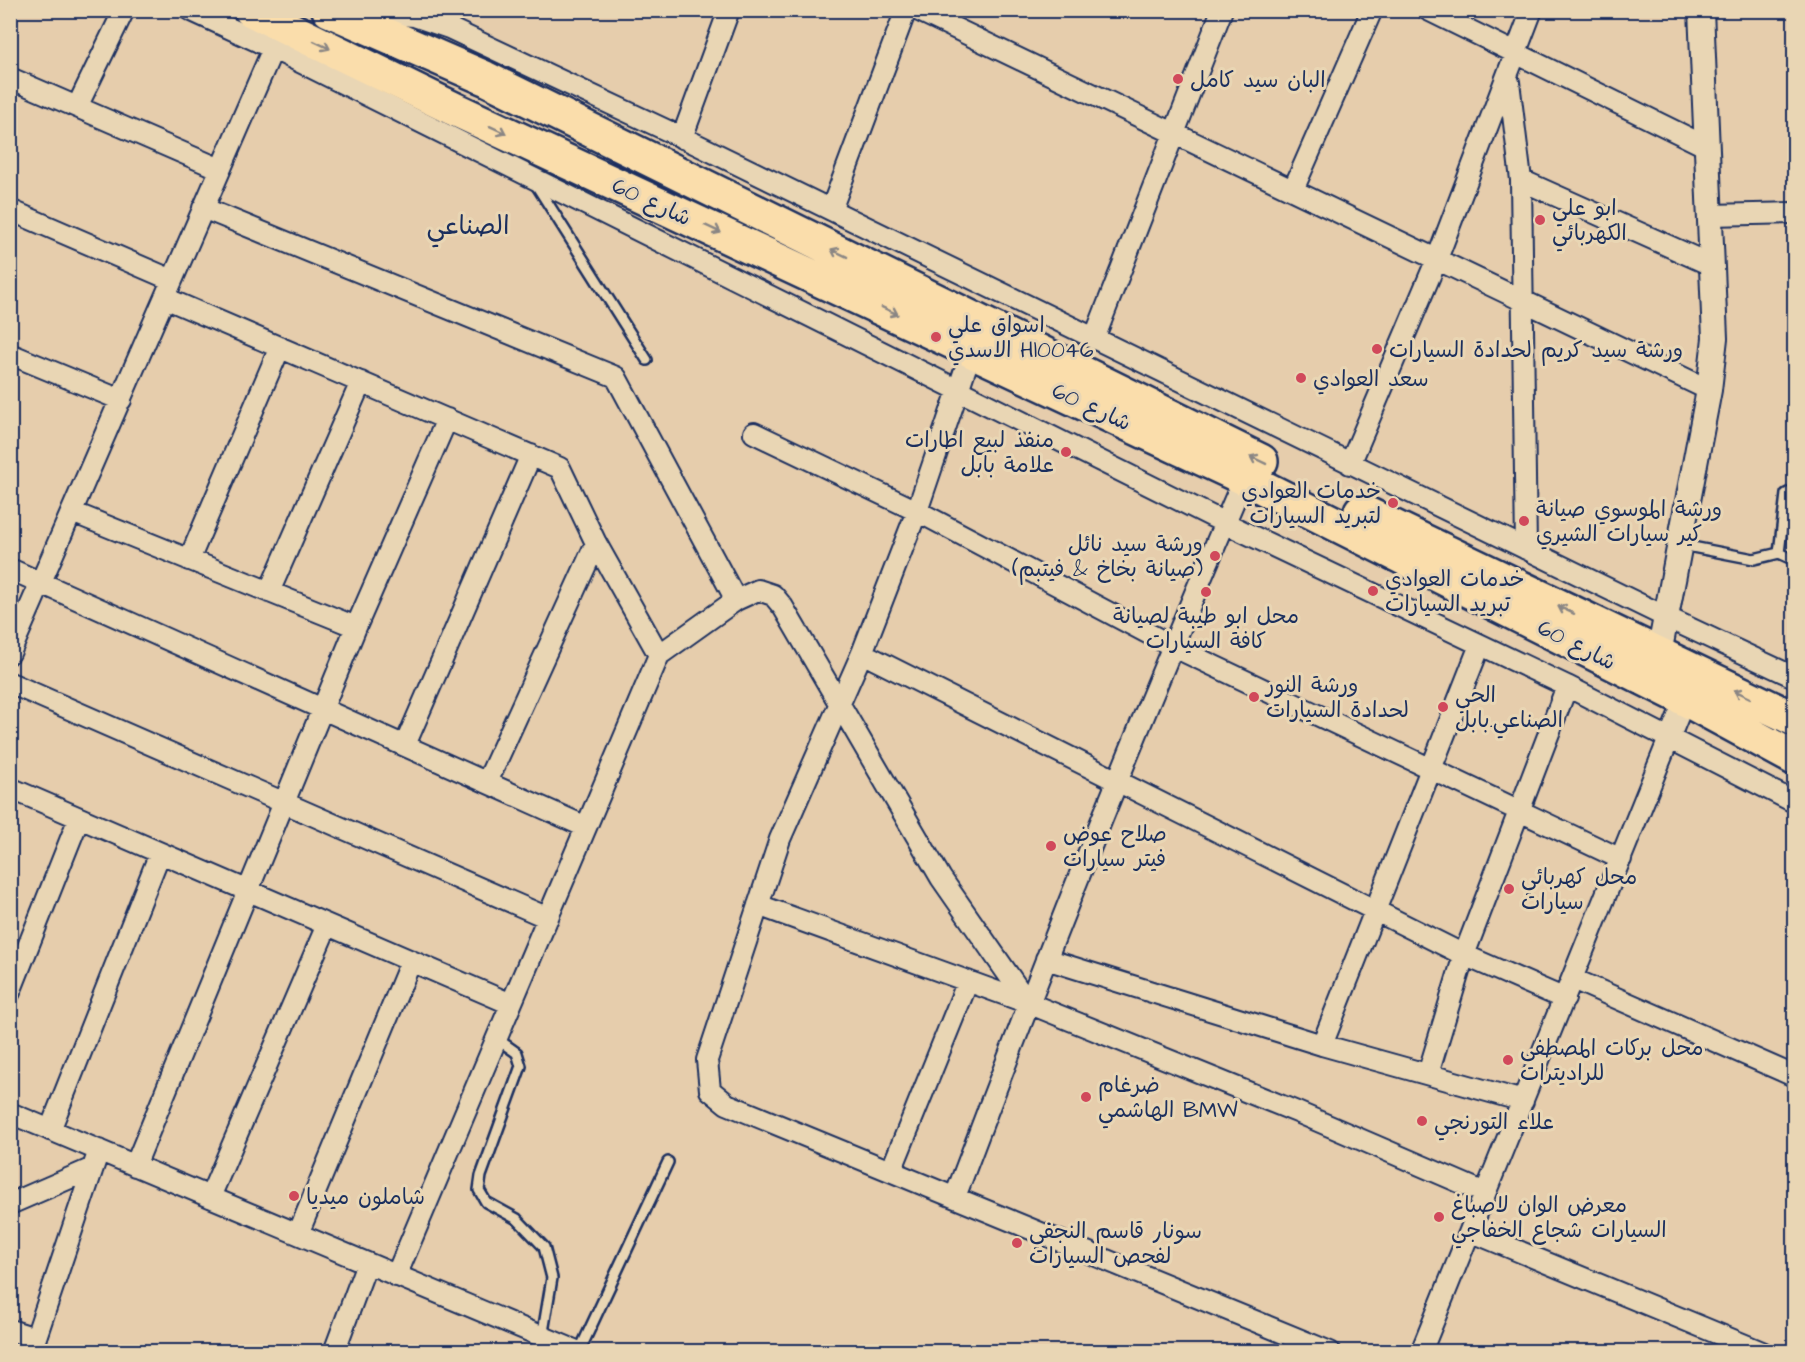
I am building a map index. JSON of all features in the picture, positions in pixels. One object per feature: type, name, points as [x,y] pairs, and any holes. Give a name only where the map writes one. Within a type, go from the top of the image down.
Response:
[{"type":"highway","name":"شارع 60","points":[[251,10],[278,37],[446,120],[972,349],[1244,478],[1685,699],[1794,758]]},
{"type":"highway","name":"شارع 60","points":[[329,10],[485,78],[1439,550],[1794,719]]},
{"type":"street","points":[[77,107],[124,10]]},
{"type":"street","points":[[10,653],[278,37],[190,10]]},
{"type":"street","points":[[342,10],[415,13],[449,28],[682,138],[1350,464],[1794,677]]},
{"type":"street","points":[[682,138],[729,10]]},
{"type":"street","points":[[831,210],[906,10]]},
{"type":"street","points":[[917,10],[1709,390]]},
{"type":"street","points":[[1094,339],[1176,134],[1222,10]]},
{"type":"street","points":[[1293,190],[1372,10]]},
{"type":"street","points":[[1428,10],[1707,147]]},
{"type":"street","points":[[1659,654],[1709,390],[1715,338],[1701,10]]},
{"type":"street","points":[[1350,464],[1437,259],[1508,78],[1531,12]]},
{"type":"street","points":[[10,78],[220,170]]},
{"type":"street","points":[[1508,78],[1521,180],[1525,302],[1526,549]]},
{"type":"street","points":[[446,120],[532,178],[1225,523],[1567,686],[1794,802]]},
{"type":"street","points":[[1521,180],[1711,265]]},
{"type":"street","points":[[203,208],[616,377],[736,600]]},
{"type":"street","points":[[10,210],[280,347],[560,468],[596,543],[659,655]]},
{"type":"street","points":[[1709,214],[1794,213]]},
{"type":"street","points":[[189,560],[280,347]]},
{"type":"street","points":[[972,349],[916,511],[862,653],[839,700],[780,839],[707,1060],[710,1090],[727,1104],[1330,1352]]},
{"type":"street","points":[[10,354],[121,400]]},
{"type":"street","points":[[269,592],[361,382]]},
{"type":"street","points":[[135,1166],[356,627],[447,419]]},
{"type":"street","points":[[754,433],[916,511],[1172,646],[1621,859]]},
{"type":"street","points":[[405,745],[531,454]]},
{"type":"street","points":[[955,1197],[1028,1003],[1172,646],[1244,478]]},
{"type":"street","points":[[72,512],[356,627]]},
{"type":"street","points":[[487,782],[596,543]]},
{"type":"street","points":[[10,569],[586,827]]},
{"type":"street","points":[[396,1276],[659,655],[736,600],[759,590],[773,595],[839,700],[941,878],[1028,1003]]},
{"type":"street","points":[[1322,1045],[1377,911],[1480,645]]},
{"type":"street","points":[[862,653],[1464,954],[1565,999]]},
{"type":"street","points":[[10,683],[548,918]]},
{"type":"street","points":[[1428,1074],[1464,954],[1567,686]]},
{"type":"street","points":[[1421,1352],[1685,699]]},
{"type":"street","points":[[10,788],[511,1004]]},
{"type":"street","points":[[10,992],[80,818]]},
{"type":"street","points":[[50,1130],[160,853]]},
{"type":"street","points":[[758,905],[1028,1003],[1297,1112],[1485,1193]]},
{"type":"street","points":[[210,1197],[327,925]]},
{"type":"street","points":[[1046,959],[1322,1045],[1523,1101]]},
{"type":"street","points":[[298,1234],[411,961]]},
{"type":"street","points":[[1573,979],[1794,1076]]},
{"type":"street","points":[[891,1171],[968,981]]},
{"type":"street","points":[[10,1113],[50,1130],[96,1159],[135,1166],[579,1352]]},
{"type":"street","points":[[10,1204],[96,1159]]},
{"type":"street","points":[[10,1330],[33,1345],[96,1159]]},
{"type":"street","points":[[1470,1231],[1762,1352]]},
{"type":"street","points":[[334,1352],[367,1263]]},
{"type":"lane","points":[[532,178],[647,360]]},
{"type":"lane","points":[[1779,553],[1786,494],[1794,490]]},
{"type":"lane","points":[[1680,545],[1754,559],[1779,553],[1794,560]]},
{"type":"lane","points":[[496,1038],[517,1053],[521,1066],[481,1176],[479,1190],[486,1202],[517,1219],[544,1247],[552,1278],[542,1338]]},
{"type":"lane","points":[[579,1352],[668,1162]]},
{"type":"place","name":"البان سيد كامل","points":[[1178,79]]},
{"type":"place","name":"ابو علي الكهربائي","points":[[1540,220]]},
{"type":"place","name":"اسواق علي الاسدي Hl0046","points":[[936,337]]},
{"type":"place","name":"ورشة سيد كريم لحدادة السيارات","points":[[1377,349]]},
{"type":"place","name":"سعد العوادي","points":[[1301,378]]},
{"type":"place","name":"منفذ لبيع اطارات علامة بابل","points":[[1066,452]]},
{"type":"place","name":"خدمات العوادي لتبريد السيارات","points":[[1393,503]]},
{"type":"place","name":"ورشة الموسوي صيانة كير سيارات الشيري","points":[[1524,521]]},
{"type":"place","name":"ورشة سيد نائل (صيانة بخاخ & فيتبم)","points":[[1215,556]]},
{"type":"place","name":"خدمات العوادي تبريد السيارات","points":[[1373,591]]},
{"type":"place","name":"محل ابو طيبة لصيانة كافة السيارات","points":[[1206,592]]},
{"type":"place","name":"ورشة النور لحدادة السيارات","points":[[1254,697]]},
{"type":"place","name":"الحي الصناعي.بابل","points":[[1443,707]]},
{"type":"place","name":"صلاح عوض فيتر سيارات","points":[[1051,846]]},
{"type":"place","name":"محل كهربائي سيارات","points":[[1509,889]]},
{"type":"place","name":"محل بركات المصطفى للراديترات","points":[[1508,1060]]},
{"type":"place","name":"ضرغام الهاشمي BMW","points":[[1086,1097]]},
{"type":"place","name":"علاء التورنجي","points":[[1422,1121]]},
{"type":"place","name":"شاملون ميديا","points":[[294,1196]]},
{"type":"place","name":"معرض الوان لاصباغ السيارات شجاع الخفاجي","points":[[1439,1217]]},
{"type":"place","name":"سونار قاسم النجفي لفحص السيارات","points":[[1017,1243]]},
{"type":"district","name":"الصناعي","points":[[468,225]]}]
